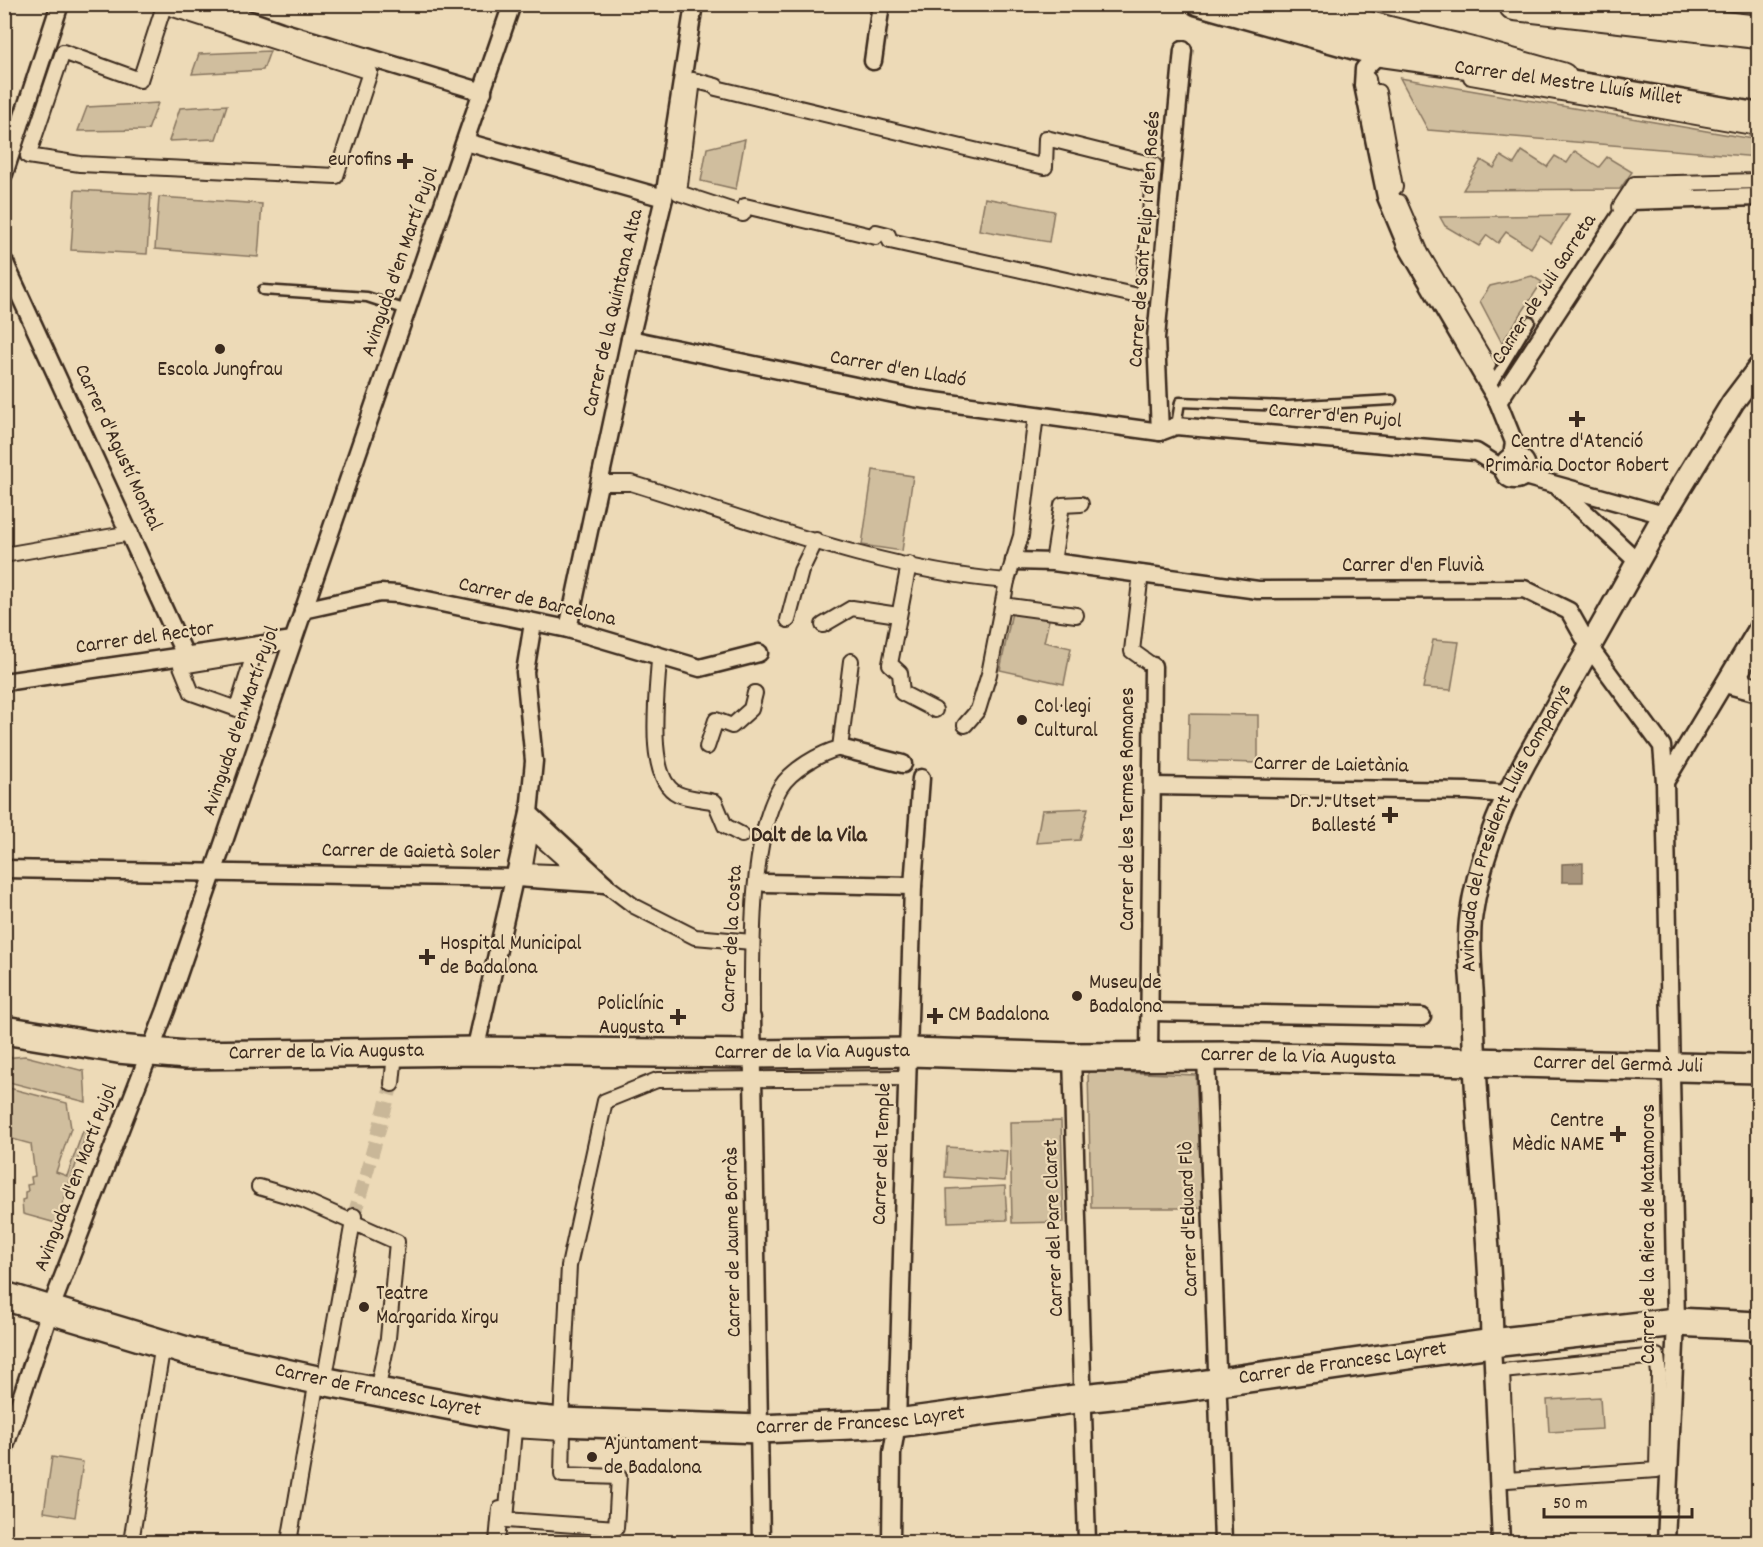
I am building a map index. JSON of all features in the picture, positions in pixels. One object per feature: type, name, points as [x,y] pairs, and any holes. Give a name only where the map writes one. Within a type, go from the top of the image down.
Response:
[{"type":"highway","points":[[1274,4],[1561,79]]},
{"type":"highway","points":[[1515,4],[1758,32]]},
{"type":"main road","name":"Carrer de la Via Augusta","points":[[4,1030],[150,1052],[476,1051],[753,1067],[909,1065],[1072,1057],[1206,1055],[1475,1063]]},
{"type":"main road","name":"Carrer del Germà Juli","points":[[1475,1063],[1758,1069]]},
{"type":"main road","name":"Carrer de Francesc Layret","points":[[4,1296],[51,1308],[163,1344],[321,1381],[509,1417],[561,1422],[760,1429],[897,1423],[1220,1382],[1492,1344],[1676,1322],[1758,1326]]},
{"type":"street","points":[[4,174],[60,4]]},
{"type":"street","points":[[204,4],[281,31],[483,92]]},
{"type":"street","name":"Avinguda d'en Martí Pujol","points":[[4,1449],[51,1308],[150,1052],[214,871],[512,4]]},
{"type":"street","name":"Carrer de la Quintana Alta","points":[[568,629],[630,339],[664,198],[694,4]]},
{"type":"street","points":[[873,61],[881,4]]},
{"type":"street","name":"Carrer del Mestre Lluís Millet","points":[[1197,4],[1378,55],[1561,79],[1758,114]]},
{"type":"street","points":[[164,6],[370,72],[336,176],[80,164],[28,156],[63,52],[140,80],[164,6]]},
{"type":"street","name":"Carrer de Sant Felip i d'en Rosés","points":[[1160,432],[1156,338],[1183,50]]},
{"type":"street","points":[[1378,55],[1364,69],[1363,85],[1386,197],[1406,245],[1491,384],[1500,394],[1635,184],[1758,181]]},
{"type":"street","points":[[1507,463],[1514,442],[1484,367],[1488,365],[1421,253],[1399,202],[1394,203],[1390,188],[1395,187],[1378,92],[1370,93],[1368,81],[1377,67],[1390,62],[1758,128]]},
{"type":"street","points":[[693,80],[716,86],[716,88],[1045,167],[1046,138],[1154,165],[1143,297],[890,241],[888,236],[876,232],[876,237],[745,206],[743,214],[679,193],[693,80]]},
{"type":"street","points":[[466,142],[664,198]]},
{"type":"street","name":"Carrer de Juli Garreta","points":[[1498,402],[1629,196],[1704,200],[1758,197]]},
{"type":"street","name":"Carrer d'Agustí Montal","points":[[4,261],[131,533],[185,655]]},
{"type":"street","name":"Carrer d'en Lladó","points":[[630,339],[913,398],[1160,432]]},
{"type":"street","name":"Avinguda del President Lluís Companys","points":[[1492,1344],[1475,1063],[1471,919],[1489,837],[1507,794],[1664,515],[1733,402],[1758,369]]},
{"type":"street","points":[[965,725],[978,710],[981,701],[1007,581],[1021,536],[1036,415]]},
{"type":"street","name":"Carrer d'en Pujol","points":[[1160,432],[1176,426],[1476,452],[1507,463]]},
{"type":"street","points":[[1507,463],[1519,456],[1525,461],[1527,469],[1524,476],[1664,515]]},
{"type":"street","points":[[598,483],[631,483],[841,549],[909,564],[1007,581]]},
{"type":"street","points":[[1554,483],[1638,562]]},
{"type":"street","points":[[1053,562],[1062,505],[1081,504]]},
{"type":"street","points":[[4,555],[131,533]]},
{"type":"street","points":[[788,620],[801,571],[816,540]]},
{"type":"street","name":"Carrer d'en Fluvià","points":[[1014,561],[1053,562],[1258,590],[1524,589],[1569,611],[1590,648],[1662,746],[1665,782]]},
{"type":"street","points":[[909,564],[890,664],[900,673],[902,693],[935,710]]},
{"type":"street","name":"Carrer de les Termes Romanes","points":[[1141,573],[1132,651],[1153,666],[1154,786],[1149,1056]]},
{"type":"street","name":"Carrer de Barcelona","points":[[303,610],[380,593],[398,594],[568,629],[659,658],[700,668],[759,652]]},
{"type":"street","points":[[1003,605],[1076,615]]},
{"type":"street","points":[[822,625],[852,608],[898,615]]},
{"type":"street","points":[[476,1051],[520,875],[529,813],[534,761],[525,672],[533,623]]},
{"type":"street","points":[[1665,782],[1758,627]]},
{"type":"street","name":"Carrer del Rector","points":[[4,682],[293,640]]},
{"type":"street","points":[[1758,644],[1741,673],[1744,682],[1758,686]]},
{"type":"street","points":[[254,654],[237,709],[192,693],[181,666],[254,654]]},
{"type":"street","points":[[659,658],[656,747],[658,762],[666,783],[677,794],[715,802],[725,826],[742,835]]},
{"type":"street","points":[[852,661],[840,748],[903,764]]},
{"type":"street","points":[[1725,684],[1758,693]]},
{"type":"street","points":[[707,747],[716,720],[732,726],[751,708],[755,693]]},
{"type":"street","name":"Carrer de la Costa","points":[[753,1067],[752,942],[761,883],[764,828],[781,787],[803,767],[827,751],[840,748]]},
{"type":"street","name":"Carrer del Temple","points":[[891,1542],[892,1453],[897,1423],[913,886],[921,778]]},
{"type":"street","name":"Carrer de la Riera de Matamoros","points":[[1665,782],[1676,1322],[1666,1542]]},
{"type":"street","name":"Carrer de Laietània","points":[[1154,786],[1468,791],[1507,794]]},
{"type":"street","points":[[529,813],[633,906],[695,937],[752,942]]},
{"type":"street","name":"Carrer de Gaietà Soler","points":[[4,869],[520,875],[606,884]]},
{"type":"street","points":[[761,883],[913,886]]},
{"type":"street","points":[[1150,1012],[1422,1017]]},
{"type":"street","points":[[392,1084],[395,1053]]},
{"type":"street","name":"Carrer d'Eduard Flò","points":[[1206,1055],[1220,1382],[1223,1542]]},
{"type":"street","name":"Carrer del Pare Claret","points":[[1072,1057],[1087,1542]]},
{"type":"street","name":"Carrer de la Via Augusta","points":[[561,1422],[569,1266],[605,1101],[657,1080],[753,1067]]},
{"type":"street","name":"Carrer de Jaume Borràs","points":[[753,1067],[761,1542]]},
{"type":"street","points":[[259,1187],[303,1200],[353,1219],[397,1242],[388,1338],[377,1391]]},
{"type":"street","points":[[289,1542],[353,1219]]},
{"type":"street","points":[[131,1542],[163,1344]]},
{"type":"street","points":[[1492,1344],[1502,1455],[1507,1480],[1656,1470],[1659,1374],[1657,1356],[1502,1371],[1502,1455],[1501,1542]]},
{"type":"street","points":[[497,1542],[509,1417]]},
{"type":"street","points":[[514,1430],[563,1433],[562,1475],[619,1477],[616,1528],[506,1520],[514,1430]]},
{"type":"lane","points":[[263,290],[367,297],[407,310]]},
{"type":"lane","points":[[1491,384],[1530,321]]},
{"type":"lane","points":[[1176,426],[1180,402],[1288,406],[1392,400]]},
{"type":"shaded area","points":[[270,51],[263,70],[192,74],[199,54]]},
{"type":"shaded area","points":[[1400,78],[1758,140],[1758,157],[1428,130]]},
{"type":"shaded area","points":[[158,103],[148,130],[78,131],[87,107]]},
{"type":"shaded area","points":[[227,105],[216,139],[169,141],[180,108]]},
{"type":"shaded area","points":[[745,139],[736,189],[701,181],[707,148]]},
{"type":"shaded area","points":[[1522,151],[1547,167],[1555,156],[1567,163],[1575,151],[1599,167],[1607,157],[1632,172],[1620,189],[1463,190],[1481,160],[1494,168],[1501,156],[1514,164]]},
{"type":"shaded area","points":[[75,190],[151,194],[147,254],[71,250]]},
{"type":"shaded area","points":[[159,197],[262,204],[258,257],[155,249]]},
{"type":"shaded area","points":[[985,198],[1054,211],[1049,242],[979,230]]},
{"type":"shaded area","points":[[1569,215],[1551,243],[1539,235],[1531,248],[1506,232],[1498,243],[1487,235],[1479,246],[1445,226],[1440,217]]},
{"type":"shaded area","points":[[1532,276],[1542,282],[1502,343],[1480,301],[1490,286]]},
{"type":"shaded area","points":[[873,470],[913,476],[902,551],[862,545]]},
{"type":"shaded area","points":[[1012,612],[1049,620],[1044,642],[1071,648],[1064,684],[1000,670]]},
{"type":"shaded area","points":[[1433,640],[1459,642],[1451,690],[1423,688]]},
{"type":"shaded area","points":[[1189,714],[1258,715],[1258,763],[1188,761]]},
{"type":"shaded area","points":[[1088,808],[1080,840],[1036,843],[1042,810]]},
{"type":"shaded area","points":[[1583,863],[1583,882],[1562,882],[1562,864]]},
{"type":"shaded area","points":[[25,1056],[84,1071],[86,1102],[5,1081],[5,1058]]},
{"type":"shaded area","points":[[1088,1071],[1196,1075],[1202,1208],[1091,1208]]},
{"type":"shaded area","points":[[5,1087],[67,1103],[71,1128],[56,1172],[67,1176],[83,1131],[87,1132],[56,1223],[23,1214],[22,1200],[25,1199],[25,1192],[28,1191],[27,1185],[32,1184],[31,1177],[35,1176],[31,1144],[5,1137]]},
{"type":"shaded area","points":[[1061,1121],[1064,1222],[1012,1223],[1010,1122]]},
{"type":"shaded area","points":[[947,1147],[1007,1151],[1005,1181],[945,1177]]},
{"type":"shaded area","points":[[1005,1186],[1007,1220],[948,1222],[947,1189]]},
{"type":"shaded area","points":[[1600,1397],[1602,1429],[1549,1432],[1547,1400]]},
{"type":"shaded area","points":[[52,1457],[83,1462],[75,1517],[44,1512]]},
{"type":"tunnel","points":[[354,1216],[392,1084]]},
{"type":"place","name":"eurofins","points":[[405,161]]},
{"type":"place","name":"Escola Jungfrau","points":[[220,349]]},
{"type":"place","name":"Centre d'Atenció Primària Doctor Robert","points":[[1577,419]]},
{"type":"place","name":"Col·legi Cultural","points":[[1022,720]]},
{"type":"place","name":"Dr. J. Utset Ballesté","points":[[1390,815]]},
{"type":"place","name":"Hospital Municipal de Badalona","points":[[427,957]]},
{"type":"place","name":"Museu de Badalona","points":[[1077,996]]},
{"type":"place","name":"CM Badalona","points":[[935,1016]]},
{"type":"place","name":"Policlínic Augusta","points":[[678,1017]]},
{"type":"place","name":"Centre Mèdic NAME","points":[[1618,1134]]},
{"type":"place","name":"Teatre Margarida Xirgu","points":[[364,1307]]},
{"type":"place","name":"Ajuntament de Badalona","points":[[592,1457]]},
{"type":"district","name":"Dalt de la Vila","points":[[809,836]]}]
